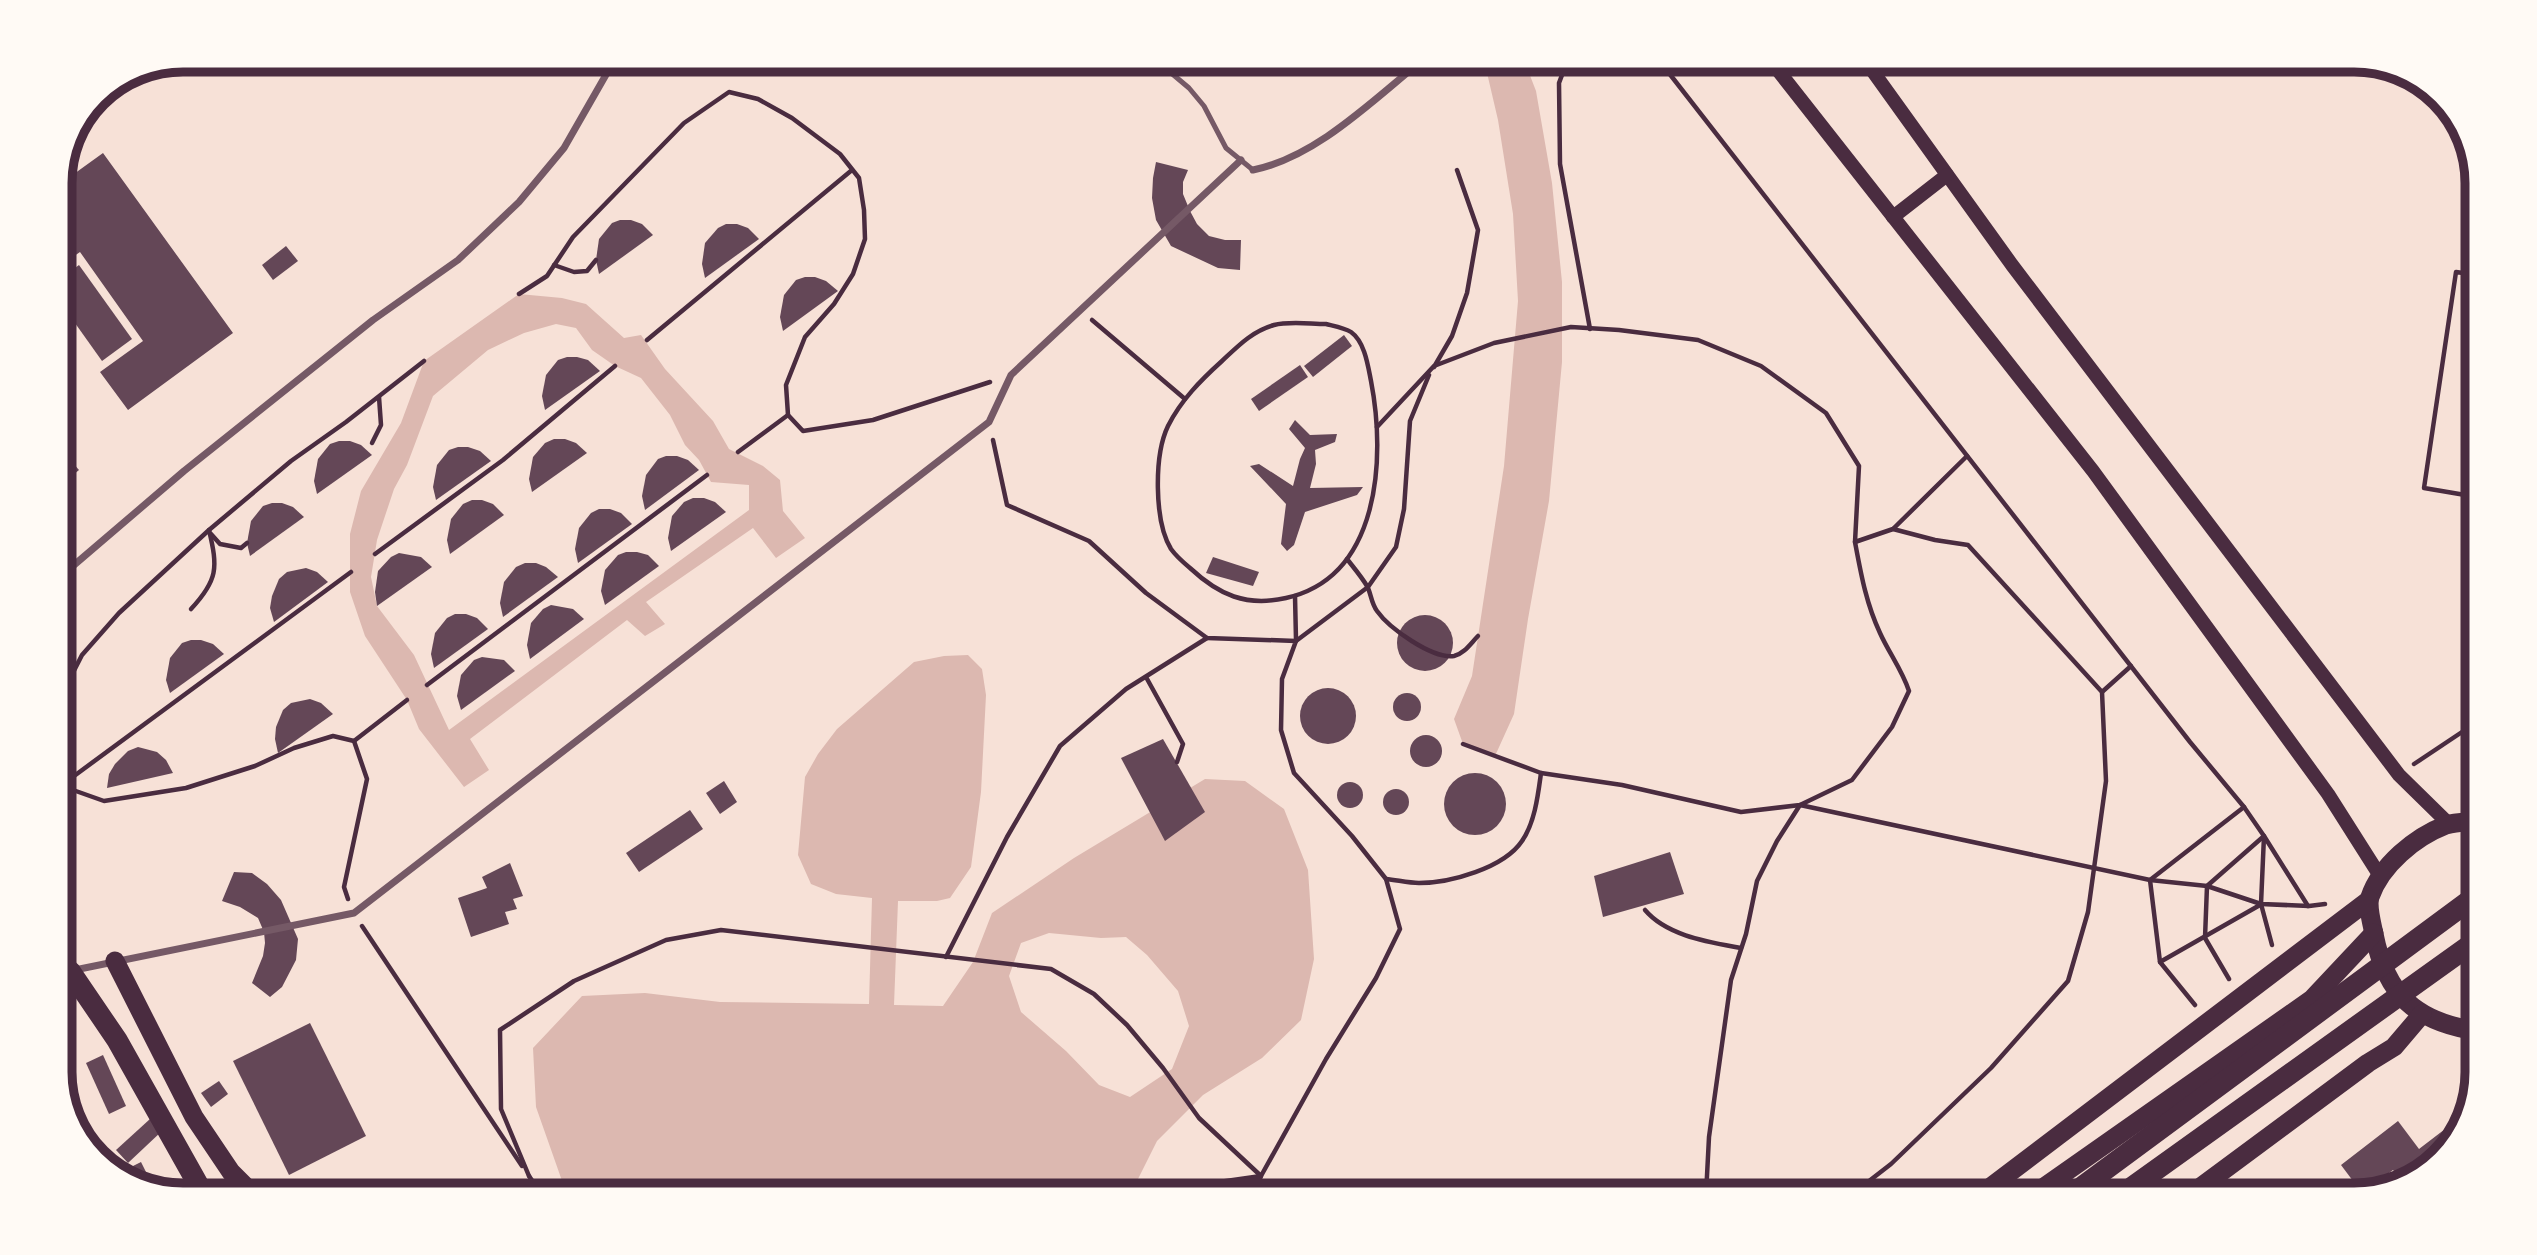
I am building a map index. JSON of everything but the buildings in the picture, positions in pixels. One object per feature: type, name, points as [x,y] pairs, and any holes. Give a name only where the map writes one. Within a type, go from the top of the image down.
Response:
[{"type":"highway","points":[[1996,1183],[2369,900],[2380,876],[2405,849],[2426,834],[2449,824],[2465,822]]},
{"type":"highway","points":[[2369,900],[2381,964],[2398,992],[2422,1014],[2449,1027],[2465,1029]]},
{"type":"highway","points":[[2087,1183],[2465,904]]},
{"type":"highway","points":[[2050,1183],[2312,999],[2374,933]]},
{"type":"highway","points":[[2138,1183],[2465,949]]},
{"type":"highway","points":[[115,961],[194,1117],[231,1172],[242,1183]]},
{"type":"highway","points":[[72,981],[117,1040],[193,1183]]},
{"type":"highway","points":[[2206,1183],[2368,1063],[2394,1047],[2422,1014]]},
{"type":"main road","points":[[1778,72],[2101,482],[2328,794],[2380,876]]},
{"type":"main road","points":[[1873,72],[2012,265],[2399,775],[2449,824]]},
{"type":"main road","points":[[1893,217],[1947,175]]},
{"type":"street","points":[[72,567],[184,471],[373,320],[458,260],[519,202],[564,148],[608,72]]},
{"type":"street","points":[[1254,170],[1278,165],[1303,151],[1347,121],[1409,72]]},
{"type":"street","points":[[72,970],[354,914],[989,422],[1011,375],[1241,160]]},
{"type":"lane","points":[[1170,72],[1189,88],[1204,106],[1226,148],[1254,170]]},
{"type":"path","points":[[1563,72],[1559,83],[1560,164],[1590,328]]},
{"type":"path","points":[[1667,72],[2244,807],[2309,906]]},
{"type":"path","points":[[519,293],[547,276],[573,237],[684,123],[729,92],[758,99],[792,118],[840,154],[859,178],[865,239],[853,274],[841,294],[805,337],[786,385],[788,415],[803,431],[873,420],[1011,375]]},
{"type":"path","points":[[647,340],[852,170]]},
{"type":"path","points":[[989,422],[1007,505],[1089,541],[1146,593],[1207,638],[1296,641],[1368,587],[1396,547],[1404,509],[1409,421],[1424,384],[1452,336],[1467,293],[1478,230],[1457,170]]},
{"type":"path","points":[[554,265],[574,272],[587,271],[596,260]]},
{"type":"path","points":[[2465,273],[2456,272],[2424,488],[2465,494]]},
{"type":"path","points":[[1081,310],[1185,399]]},
{"type":"path","points":[[1326,324],[1352,332],[1362,347],[1371,383],[1377,427],[1379,456],[1370,511],[1347,559],[1317,587],[1295,596],[1268,602],[1244,600],[1220,592],[1171,549],[1160,510],[1157,469],[1167,427],[1185,399],[1204,377],[1240,343],[1260,330],[1275,325],[1326,324]]},
{"type":"path","points":[[1377,427],[1434,366],[1494,343],[1571,327],[1590,328],[1699,340],[1761,366],[1826,413],[1859,466],[1855,542],[1864,595],[1909,691],[1892,727],[1852,780],[1800,805],[1757,880],[1731,980],[1709,1137],[1707,1183]]},
{"type":"path","points":[[72,675],[82,655],[119,613],[209,530],[291,461],[424,361]]},
{"type":"path","points":[[375,554],[503,460],[615,366]]},
{"type":"path","points":[[372,443],[381,425],[379,396]]},
{"type":"path","points":[[738,452],[788,415]]},
{"type":"path","points":[[1855,542],[1893,528],[1967,456]]},
{"type":"path","points":[[427,685],[707,475]]},
{"type":"path","points":[[1866,1183],[1891,1164],[1991,1068],[2068,981],[2088,912],[2106,780],[2102,692],[1968,545],[1935,540],[1893,528]]},
{"type":"path","points":[[209,530],[220,544],[241,548],[247,543]]},
{"type":"path","points":[[191,609],[209,590],[216,558],[209,530]]},
{"type":"path","points":[[1347,559],[1368,587],[1375,608],[1390,626],[1437,655],[1455,656],[1466,650],[1478,636]]},
{"type":"path","points":[[72,778],[351,572]]},
{"type":"path","points":[[1258,1183],[1326,1059],[1376,978],[1400,929],[1386,879],[1352,836],[1294,773],[1281,730],[1282,679],[1296,641],[1295,596]]},
{"type":"path","points":[[946,957],[1007,837],[1060,746],[1126,689],[1207,638]]},
{"type":"path","points":[[2102,692],[2131,666]]},
{"type":"path","points":[[1146,677],[1183,744],[1177,762]]},
{"type":"path","points":[[72,786],[73,790],[104,801],[186,788],[255,766],[294,748],[333,736],[354,740],[407,700]]},
{"type":"path","points":[[2399,775],[2465,730]]},
{"type":"path","points":[[354,740],[367,779],[344,887],[354,914],[534,1183]]},
{"type":"path","points":[[1463,744],[1541,773],[1622,786],[1741,812],[1800,805],[2150,880],[2207,886],[2261,904],[2309,906],[2369,900]]},
{"type":"path","points":[[1386,879],[1420,883],[1470,874],[1500,862],[1522,841],[1536,808],[1541,773]]},
{"type":"path","points":[[2150,880],[2244,807]]},
{"type":"path","points":[[2240,997],[2205,938],[2207,886],[2264,836]]},
{"type":"path","points":[[2264,836],[2261,904],[2278,968]]},
{"type":"path","points":[[2150,880],[2160,962],[2208,1022]]},
{"type":"path","points":[[2160,962],[2261,904]]},
{"type":"path","points":[[1644,910],[1654,921],[1702,940],[1741,948]]},
{"type":"path","points":[[529,1176],[501,1109],[500,1030],[574,981],[666,940],[720,930],[1051,969],[1094,994],[1127,1025],[1163,1068],[1199,1118],[1261,1176]]},
{"type":"path","points":[[1212,1183],[1261,1176]]},
{"type":"shaded area","points":[[1487,72],[1529,72],[1536,91],[1552,183],[1562,282],[1562,362],[1549,501],[1514,714],[1495,756],[1463,744],[1454,719],[1472,676],[1504,466],[1518,301],[1513,214],[1498,120]]},
{"type":"shaded area","points":[[519,294],[562,298],[586,304],[624,338],[641,335],[665,369],[713,421],[729,449],[763,466],[780,480],[783,511],[805,538],[776,558],[753,528],[646,602],[665,624],[645,636],[627,620],[470,739],[489,770],[464,787],[419,729],[407,700],[365,636],[350,592],[350,534],[361,491],[401,423],[424,361]],"holes":[[[556,324],[576,328],[592,350],[615,366],[641,378],[670,415],[685,445],[699,460],[711,482],[749,485],[749,510],[449,730],[414,655],[377,606],[371,577],[377,540],[394,489],[407,465],[433,396],[488,350],[524,333]]]},
{"type":"shaded area","points":[[968,655],[982,669],[986,695],[981,792],[971,867],[950,898],[937,901],[898,901],[894,1005],[943,1006],[973,962],[992,913],[1074,858],[1205,779],[1245,781],[1284,809],[1308,870],[1314,959],[1301,1020],[1262,1058],[1203,1095],[1157,1141],[1136,1183],[563,1183],[536,1107],[533,1048],[582,996],[645,993],[720,1002],[869,1004],[872,898],[836,894],[811,884],[798,855],[805,777],[837,729],[914,662]],"holes":[[[1049,933],[1101,938],[1126,937],[1147,955],[1178,991],[1189,1026],[1172,1069],[1130,1097],[1099,1085],[1066,1051],[1021,1012],[1009,976],[1021,943]]]}]
